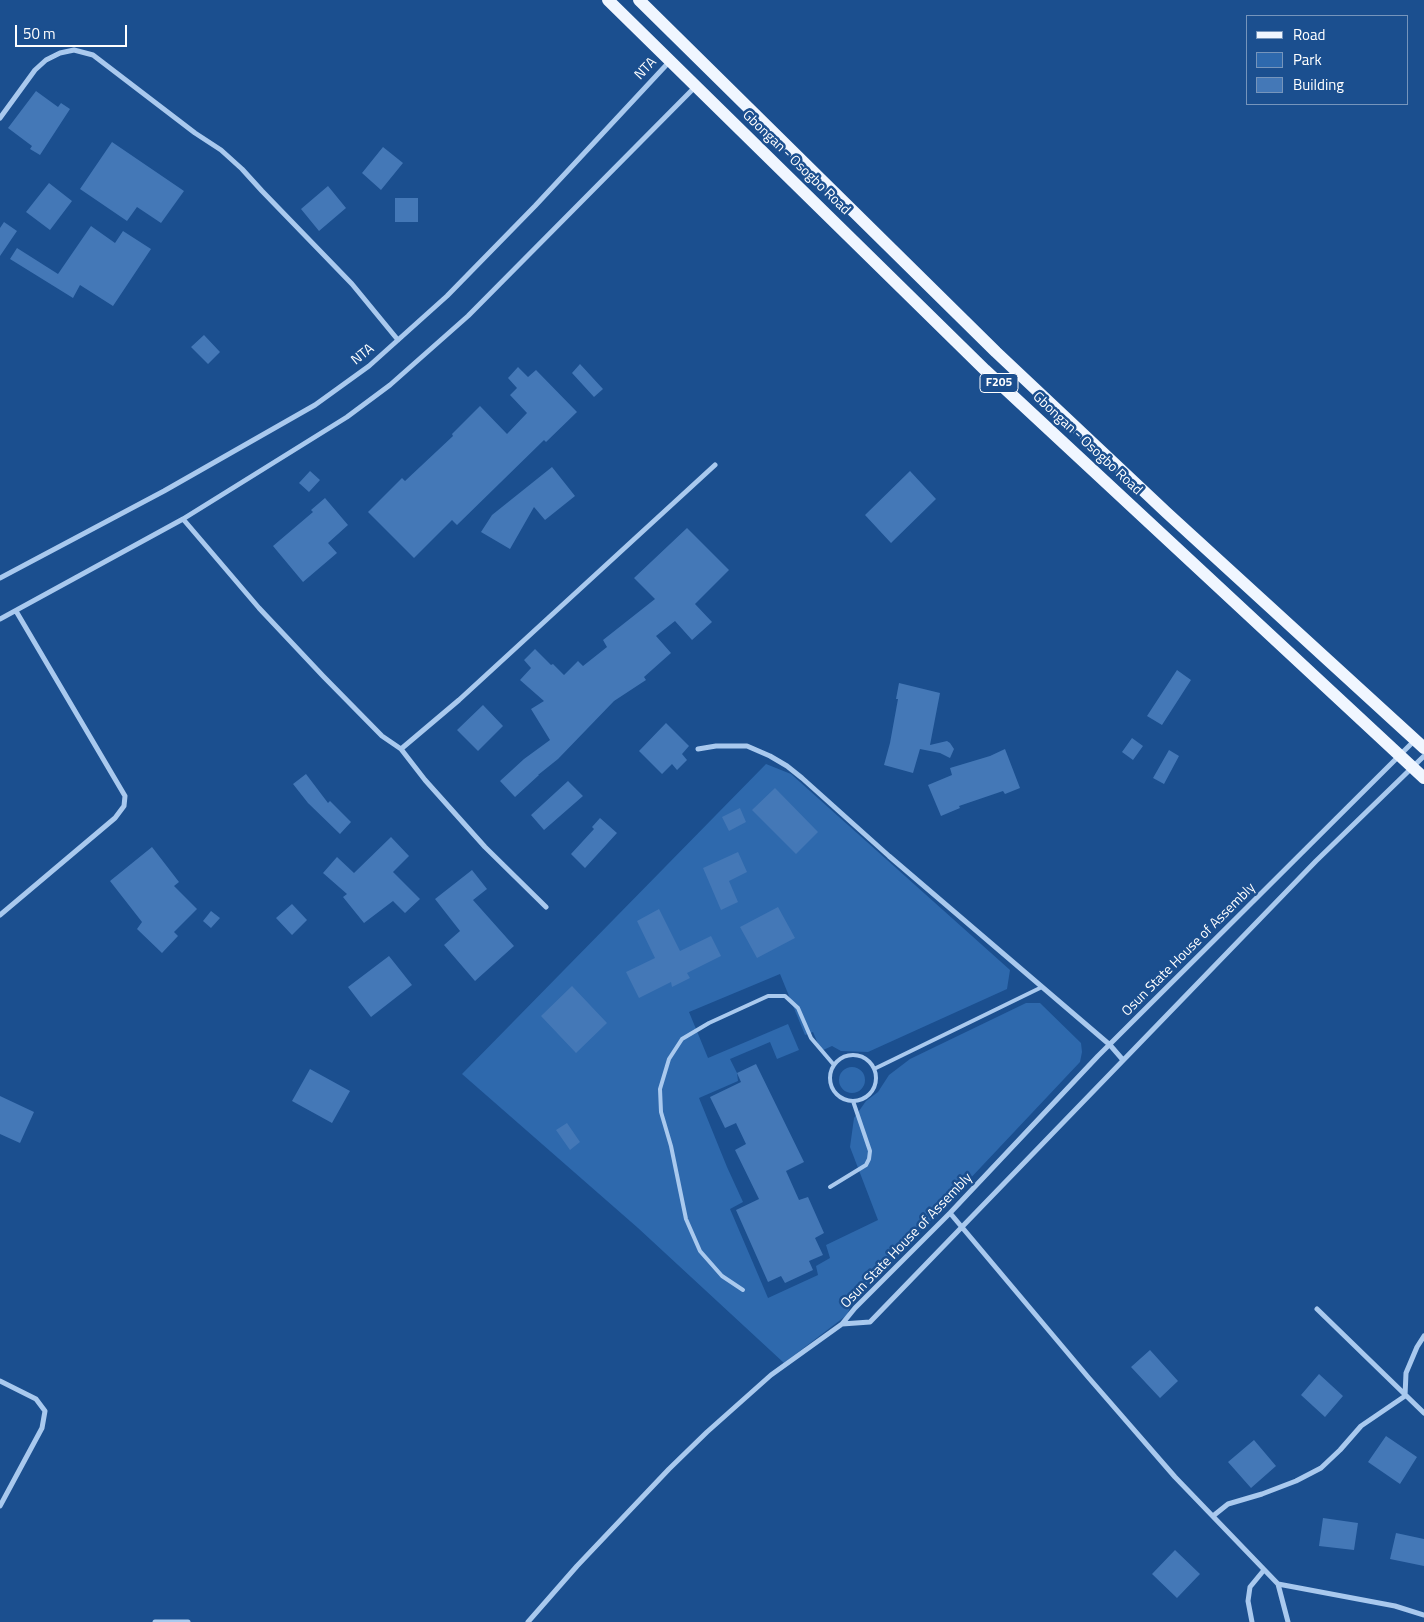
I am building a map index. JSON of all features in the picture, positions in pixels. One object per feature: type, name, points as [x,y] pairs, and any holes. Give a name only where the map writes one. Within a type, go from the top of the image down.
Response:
[{"type":"main road","name":"Gbongan - Osogbo Road","points":[[608,0],[985,370],[1424,778]]},
{"type":"main road","name":"Gbongan - Osogbo Road","points":[[639,0],[996,352],[1168,514],[1420,744]]},
{"type":"street","points":[[0,118],[35,70],[46,60],[60,53],[74,50],[93,55],[187,127],[221,150],[242,169],[352,284],[398,340]]},
{"type":"street","name":"NTA","points":[[0,578],[164,491],[315,405],[369,366],[447,296],[535,206],[670,60]]},
{"type":"street","points":[[0,619],[182,519],[347,417],[390,384],[468,316],[696,86]]},
{"type":"street","points":[[401,749],[459,700],[715,465]]},
{"type":"street","points":[[182,519],[259,608],[382,736],[401,749],[425,780],[485,847],[546,906]]},
{"type":"street","points":[[0,915],[115,818],[124,806],[125,796],[16,611]]},
{"type":"street","name":"Osun State House of Assembly","points":[[842,1324],[855,1308],[950,1213],[1110,1045],[1401,755],[1420,744]]},
{"type":"street","points":[[698,749],[716,746],[747,746],[787,766],[888,856],[1110,1045],[1123,1060]]},
{"type":"street","name":"Osun State House of Assembly","points":[[842,1324],[870,1322],[1316,861],[1424,756]]},
{"type":"street","points":[[950,1213],[1175,1477],[1278,1584],[1288,1622]]},
{"type":"street","points":[[1318,1309],[1424,1413]]},
{"type":"street","points":[[528,1622],[577,1566],[669,1469],[707,1432],[771,1375],[842,1324]]},
{"type":"street","points":[[1405,1396],[1406,1373],[1424,1336]]},
{"type":"street","points":[[0,1381],[36,1399],[45,1411],[42,1428],[0,1506]]},
{"type":"street","points":[[1213,1516],[1228,1504],[1296,1481],[1321,1468],[1361,1426],[1405,1396]]},
{"type":"street","points":[[1252,1622],[1248,1601],[1250,1587],[1264,1570]]},
{"type":"street","points":[[1278,1584],[1396,1606],[1424,1615]]},
{"type":"street","points":[[155,1622],[188,1622]]},
{"type":"lane","points":[[874,1069],[1042,987]]},
{"type":"lane","points":[[743,1290],[722,1276],[700,1251],[686,1219],[671,1146],[661,1112],[660,1089],[669,1060],[682,1039],[709,1023],[768,996],[785,996],[798,1008],[811,1038],[834,1065]]},
{"type":"lane","points":[[850,1055],[864,1058],[874,1069],[876,1076],[872,1090],[860,1100],[845,1100],[833,1090],[830,1075],[834,1065],[843,1058],[850,1055]]},
{"type":"lane","points":[[830,1187],[866,1165],[869,1159],[870,1151],[853,1101]]},
{"type":"green space","points":[[766,764],[791,774],[1010,970],[1007,989],[868,1052],[841,1051],[832,1046],[821,1051],[813,1032],[805,1035],[780,974],[689,1012],[708,1058],[788,1024],[799,1050],[777,1059],[770,1042],[730,1059],[737,1073],[738,1081],[699,1098],[743,1202],[730,1209],[768,1298],[818,1275],[816,1266],[830,1258],[826,1245],[878,1220],[850,1147],[854,1118],[866,1101],[878,1092],[889,1075],[910,1059],[1026,1003],[1040,1003],[1081,1043],[1082,1052],[1080,1062],[851,1305],[847,1315],[784,1363],[638,1228],[462,1074]]},
{"type":"green space","points":[[852,1067],[861,1071],[865,1080],[861,1089],[852,1093],[843,1089],[839,1080],[843,1071]]},
{"type":"building","points":[[36,91],[58,107],[61,103],[70,109],[40,155],[30,149],[32,146],[8,128]]},
{"type":"building","points":[[112,142],[184,191],[161,223],[137,207],[127,221],[80,189]]},
{"type":"building","points":[[383,147],[403,163],[381,190],[362,173]]},
{"type":"building","points":[[49,183],[72,201],[50,230],[26,212]]},
{"type":"building","points":[[328,186],[346,208],[319,231],[301,209]]},
{"type":"building","points":[[395,198],[418,198],[418,222],[395,222]]},
{"type":"building","points":[[4,222],[17,231],[0,256],[0,228]]},
{"type":"building","points":[[91,226],[115,243],[123,231],[151,249],[113,306],[80,285],[73,298],[10,259],[17,248],[58,274]]},
{"type":"building","points":[[204,335],[220,352],[208,364],[191,347]]},
{"type":"building","points":[[580,364],[603,389],[594,397],[572,373]]},
{"type":"building","points":[[518,367],[528,377],[536,370],[577,412],[546,442],[544,440],[457,525],[452,520],[414,558],[368,512],[402,478],[405,481],[453,436],[452,434],[480,406],[507,434],[527,413],[510,395],[517,388],[508,378]]},
{"type":"building","points":[[552,467],[575,496],[545,520],[534,507],[510,549],[481,532],[492,515]]},
{"type":"building","points":[[310,471],[320,480],[309,492],[299,483]]},
{"type":"building","points":[[910,471],[936,499],[891,543],[865,515]]},
{"type":"building","points":[[325,498],[348,525],[328,543],[337,553],[303,582],[273,546],[313,512],[311,510]]},
{"type":"building","points":[[687,528],[729,570],[695,604],[712,622],[692,640],[675,621],[656,636],[671,653],[644,677],[646,680],[614,701],[558,759],[515,797],[500,781],[524,759],[550,740],[531,709],[544,701],[520,680],[531,668],[524,660],[535,649],[564,675],[578,661],[583,666],[607,647],[603,640],[655,599],[634,578]]},
{"type":"building","points":[[1177,670],[1191,680],[1162,725],[1147,716]]},
{"type":"building","points":[[899,683],[940,693],[930,745],[947,741],[954,749],[950,758],[940,753],[920,749],[913,773],[884,765],[890,743]]},
{"type":"building","points":[[483,705],[503,726],[478,751],[457,730]]},
{"type":"building","points":[[666,723],[689,746],[682,754],[687,760],[677,770],[672,764],[662,774],[639,751]]},
{"type":"building","points":[[1132,738],[1143,746],[1133,760],[1122,752]]},
{"type":"building","points":[[1005,749],[1020,788],[1005,794],[1003,791],[959,806],[960,808],[941,816],[928,785],[952,775],[950,768],[990,756]]},
{"type":"building","points":[[1169,750],[1179,756],[1164,784],[1153,778]]},
{"type":"building","points":[[306,774],[328,803],[330,801],[351,822],[340,834],[308,803],[293,784]]},
{"type":"building","points":[[568,781],[583,796],[544,830],[531,815]]},
{"type":"building","points":[[775,788],[818,832],[796,854],[752,810]]},
{"type":"building","points":[[740,808],[746,822],[729,831],[722,817]]},
{"type":"building","points":[[600,818],[617,833],[585,868],[571,854],[594,829],[592,827]]},
{"type":"building","points":[[391,837],[409,856],[393,872],[420,899],[405,913],[393,901],[364,923],[343,897],[347,894],[323,873],[337,857],[354,873]]},
{"type":"building","points":[[152,847],[179,882],[174,886],[197,909],[174,932],[178,936],[162,953],[137,929],[142,922],[110,881]]},
{"type":"building","points":[[738,852],[747,872],[729,881],[738,902],[721,910],[703,868]]},
{"type":"building","points":[[472,870],[487,889],[473,900],[514,946],[475,981],[444,945],[460,931],[435,899]]},
{"type":"building","points":[[292,904],[307,920],[292,935],[276,918]]},
{"type":"building","points":[[778,907],[795,938],[757,958],[740,927]]},
{"type":"building","points":[[659,909],[680,951],[711,936],[721,956],[687,973],[690,978],[672,987],[671,982],[639,998],[626,972],[655,958],[637,921]]},
{"type":"building","points":[[211,911],[220,918],[211,928],[203,921]]},
{"type":"building","points":[[389,956],[412,985],[371,1017],[348,987]]},
{"type":"building","points":[[572,986],[607,1023],[576,1053],[541,1016]]},
{"type":"building","points":[[756,1064],[804,1162],[786,1171],[799,1200],[808,1197],[824,1233],[815,1238],[823,1255],[809,1261],[813,1270],[785,1283],[781,1276],[768,1282],[736,1210],[759,1199],[735,1150],[746,1144],[736,1123],[725,1128],[710,1097],[741,1082],[737,1073]]},
{"type":"building","points":[[310,1069],[350,1091],[332,1123],[292,1101]]},
{"type":"building","points":[[0,1096],[34,1112],[20,1143],[0,1134]]},
{"type":"building","points":[[567,1123],[580,1142],[570,1150],[556,1130]]},
{"type":"building","points":[[1150,1350],[1178,1381],[1160,1398],[1131,1367]]},
{"type":"building","points":[[1319,1374],[1343,1396],[1325,1417],[1301,1395]]},
{"type":"building","points":[[1386,1436],[1417,1457],[1400,1484],[1368,1462]]},
{"type":"building","points":[[1254,1440],[1276,1466],[1251,1488],[1228,1462]]},
{"type":"building","points":[[1323,1518],[1358,1523],[1354,1550],[1319,1546]]},
{"type":"building","points":[[1396,1533],[1424,1539],[1424,1566],[1390,1559]]},
{"type":"building","points":[[1175,1550],[1200,1574],[1177,1598],[1152,1574]]}]
